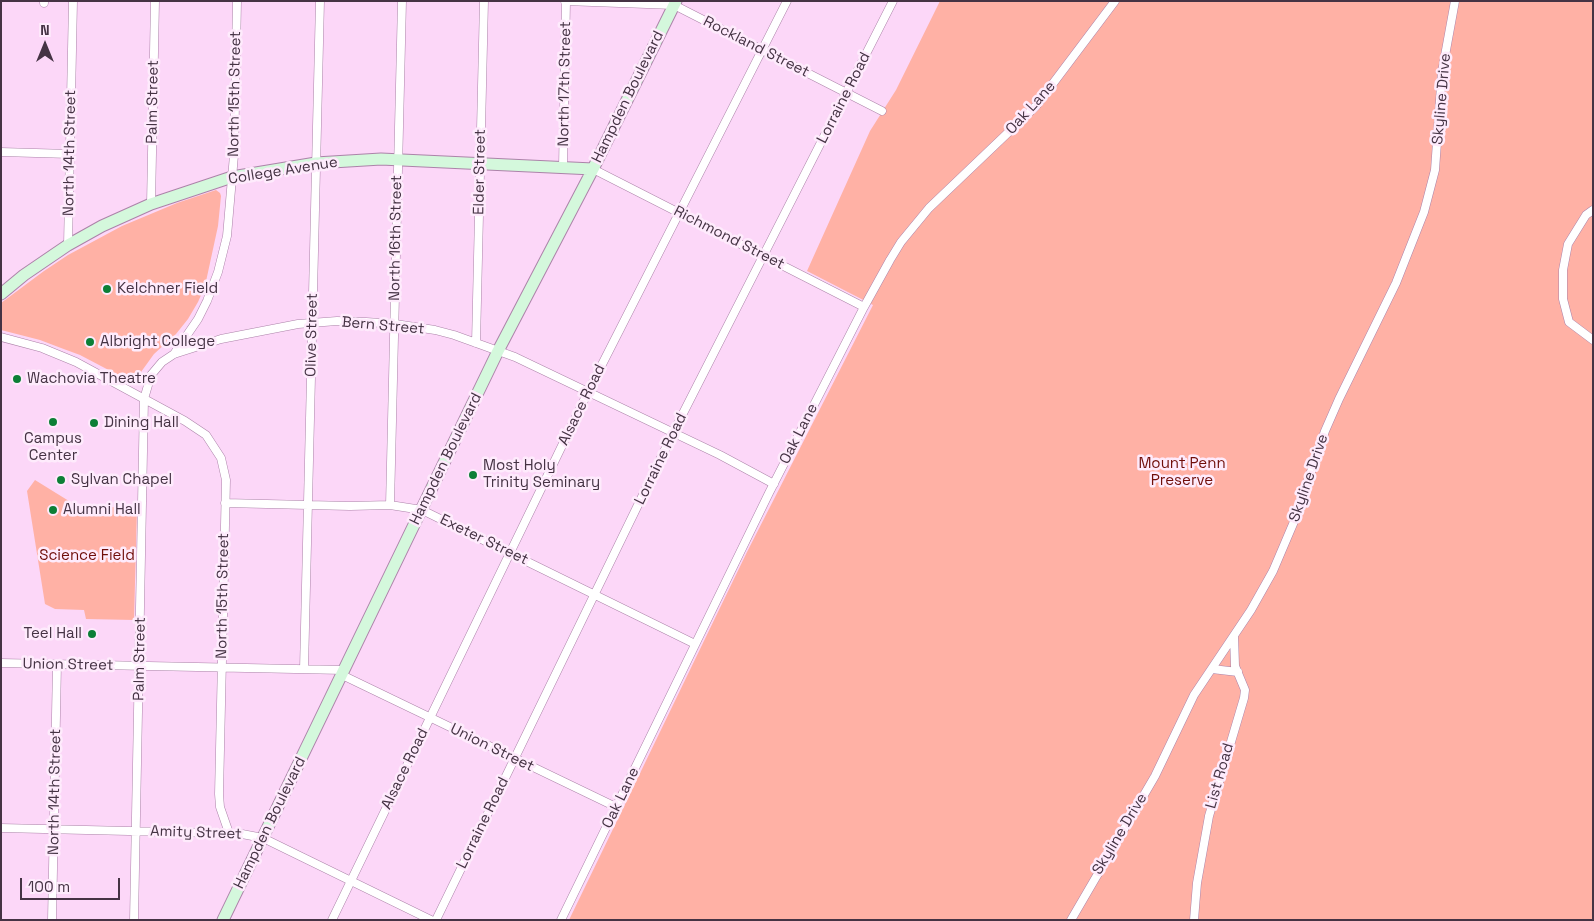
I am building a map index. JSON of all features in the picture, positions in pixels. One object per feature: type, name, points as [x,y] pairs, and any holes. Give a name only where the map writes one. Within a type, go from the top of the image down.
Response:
[{"type":"main road","name":"Hampden Boulevard","points":[[223,920],[498,351],[593,169],[675,3]]},
{"type":"main road","name":"College Avenue","points":[[1,294],[68,245],[119,218],[151,204],[232,177],[316,163],[374,159],[480,162],[593,169]]},
{"type":"street","name":"North 14th Street","points":[[68,245],[73,1]]},
{"type":"street","name":"Palm Street","points":[[151,204],[155,1]]},
{"type":"street","name":"North 15th Street","points":[[174,354],[198,319],[218,272],[227,236],[232,177],[237,1]]},
{"type":"street","name":"Olive Street","points":[[304,670],[320,1]]},
{"type":"street","name":"North 16th Street","points":[[390,505],[402,1]]},
{"type":"street","name":"Elder Street","points":[[476,343],[484,1]]},
{"type":"street","name":"Rockland Street","points":[[566,1],[675,3],[882,111]]},
{"type":"street","name":"North 17th Street","points":[[563,167],[566,1]]},
{"type":"street","name":"Alsace Road","points":[[332,920],[588,392],[787,1]]},
{"type":"street","name":"Lorraine Road","points":[[436,920],[673,433],[893,1]]},
{"type":"street","name":"Oak Lane","points":[[562,920],[774,484],[890,260],[929,208],[1036,106],[1115,1]]},
{"type":"street","name":"Skyline Drive","points":[[1071,920],[1155,776],[1187,709],[1263,589],[1286,542],[1325,431],[1383,311],[1424,212],[1435,170],[1442,72],[1455,1]]},
{"type":"street","points":[[1,152],[70,154]]},
{"type":"street","name":"Richmond Street","points":[[593,169],[864,307]]},
{"type":"street","points":[[1593,210],[1586,215],[1568,244],[1563,270],[1563,299],[1569,322],[1593,340]]},
{"type":"street","name":"Bern Street","points":[[144,398],[151,375],[162,362],[174,354],[221,339],[312,322],[395,324],[454,335],[515,357],[774,484]]},
{"type":"street","points":[[1,337],[56,353],[144,398]]},
{"type":"street","name":"Palm Street","points":[[134,920],[144,398]]},
{"type":"street","name":"North 15th Street","points":[[144,398],[206,435],[219,453],[224,468],[225,503],[219,794],[220,807],[229,834]]},
{"type":"street","name":"Exeter Street","points":[[225,503],[390,505],[407,506],[422,510],[594,596],[696,644]]},
{"type":"street","name":"List Road","points":[[1194,920],[1197,883],[1209,816],[1244,698],[1245,690],[1235,666],[1234,634]]},
{"type":"street","name":"Union Street","points":[[1,663],[304,670],[343,673],[430,718],[616,807]]},
{"type":"street","name":"North 14th Street","points":[[52,920],[57,664]]},
{"type":"street","points":[[1212,669],[1238,672]]},
{"type":"street","name":"Amity Street","points":[[1,828],[229,834],[263,838],[431,920]]},
{"type":"green space","name":"Mount Penn Preserve","points":[[940,1],[1593,1],[1593,920],[569,920],[747,552],[873,305],[807,271],[870,131],[896,90]]},
{"type":"green space","points":[[216,190],[221,196],[218,226],[205,286],[188,319],[176,334],[154,354],[141,372],[134,376],[120,376],[80,355],[40,340],[1,330],[1,303],[68,255],[122,226],[177,203]]},
{"type":"green space","name":"Science Field","points":[[35,480],[77,506],[137,508],[134,620],[86,619],[84,610],[55,609],[45,604],[27,491]]},
{"type":"place","name":"Kelchner Field","points":[[107,289]]},
{"type":"place","name":"Albright College","points":[[90,342]]},
{"type":"place","name":"Wachovia Theatre","points":[[17,379]]},
{"type":"place","name":"Campus Center","points":[[53,422]]},
{"type":"place","name":"Dining Hall","points":[[94,423]]},
{"type":"place","name":"Most Holy Trinity Seminary","points":[[473,475]]},
{"type":"place","name":"Sylvan Chapel","points":[[61,480]]},
{"type":"place","name":"Alumni Hall","points":[[53,510]]},
{"type":"place","name":"Teel Hall","points":[[92,634]]}]
